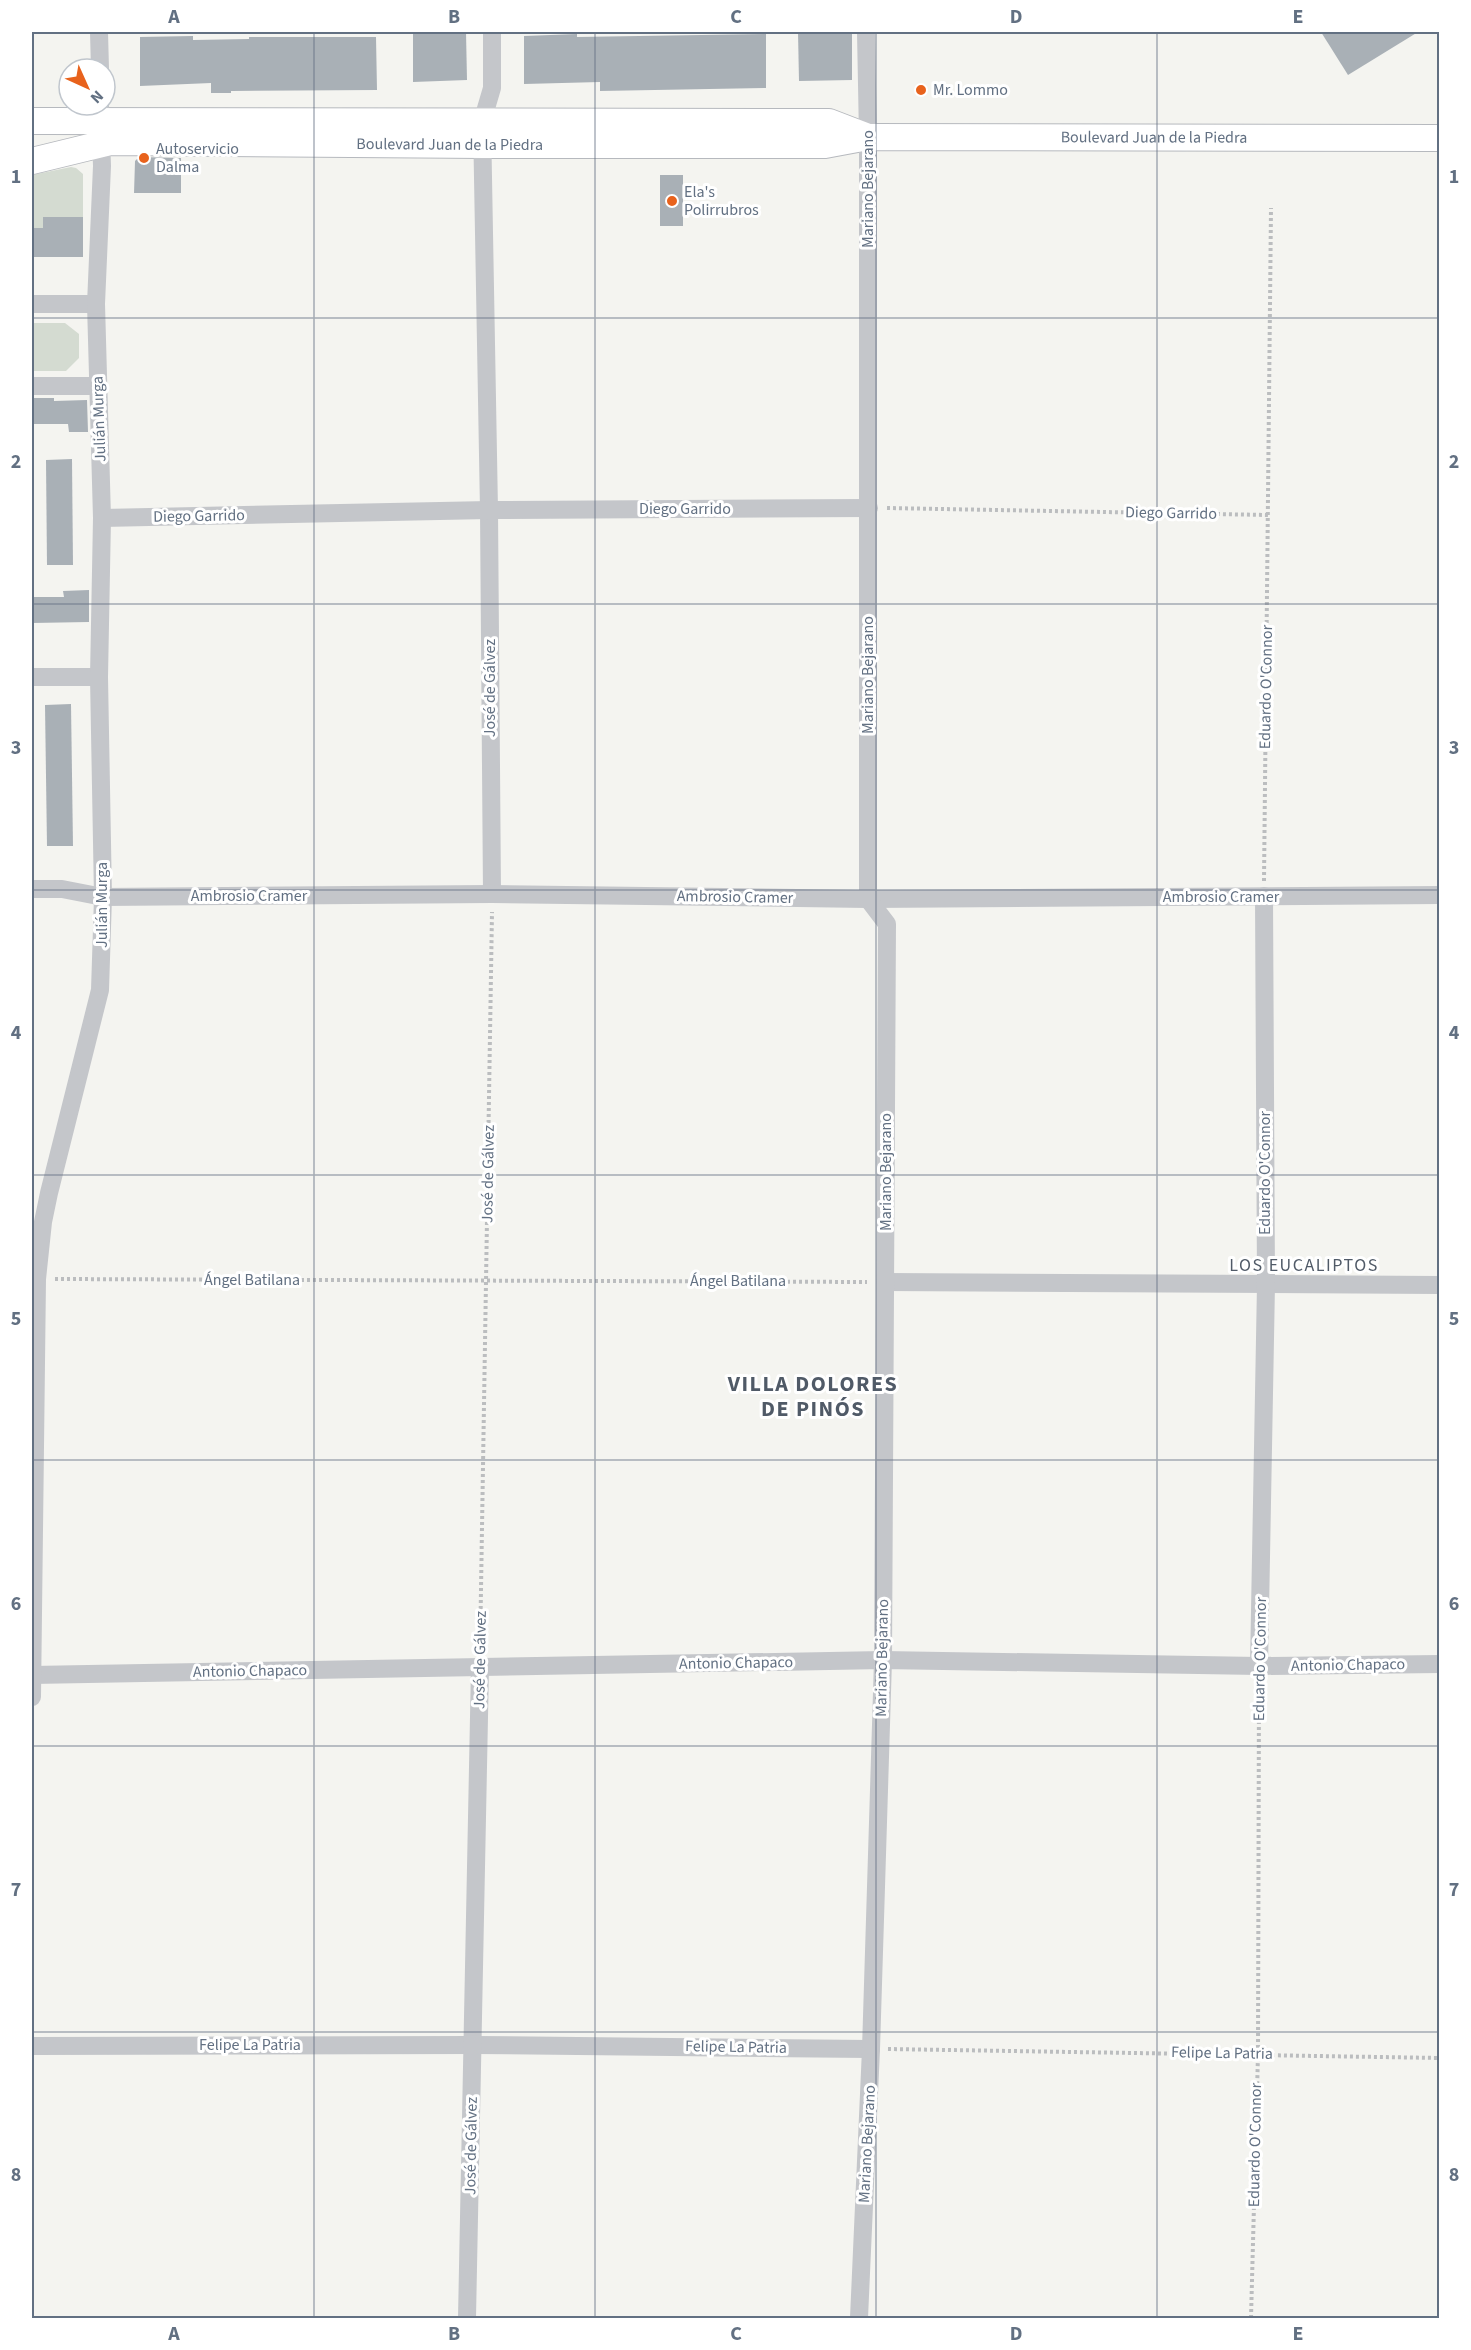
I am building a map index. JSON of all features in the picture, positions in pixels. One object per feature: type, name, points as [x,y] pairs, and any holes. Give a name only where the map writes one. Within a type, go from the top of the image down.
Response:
[{"type":"main road","name":"Boulevard Juan de la Piedra","points":[[32,121],[100,123]]},
{"type":"main road","name":"Boulevard Juan de la Piedra","points":[[100,123],[110,142],[482,134],[825,145],[868,137],[1440,138]]},
{"type":"main road","name":"Boulevard Juan de la Piedra","points":[[32,161],[100,123]]},
{"type":"street","points":[[99,32],[100,57]]},
{"type":"street","name":"José de Gálvez","points":[[492,32],[492,88],[482,134],[489,510],[492,894]]},
{"type":"street","name":"Mariano Bejarano","points":[[859,2319],[871,2049],[883,1660],[887,924],[868,899],[866,32]]},
{"type":"street","name":"Julián Murga","points":[[32,1697],[37,1279],[43,1222],[49,1193],[100,990],[103,897],[99,677],[102,518],[96,304],[102,166],[100,123]]},
{"type":"street","points":[[32,304],[96,304]]},
{"type":"street","points":[[32,386],[98,386]]},
{"type":"street","name":"Diego Garrido","points":[[102,518],[489,510],[868,508]]},
{"type":"street","points":[[32,677],[99,677]]},
{"type":"street","name":"Ambrosio Cramer","points":[[32,889],[62,889],[103,897],[492,894],[868,899],[1440,895]]},
{"type":"street","name":"Eduardo O'Connor","points":[[1259,1666],[1266,1284],[1264,896]]},
{"type":"street","points":[[885,1282],[1440,1285]]},
{"type":"street","name":"Antonio Chapaco","points":[[32,1675],[883,1660],[1259,1666],[1440,1664]]},
{"type":"street","name":"José de Gálvez","points":[[467,2319],[480,1667]]},
{"type":"street","name":"Felipe La Patria","points":[[32,2046],[474,2045],[871,2049]]},
{"type":"path","name":"Eduardo O'Connor","points":[[1264,896],[1271,208]]},
{"type":"path","name":"Diego Garrido","points":[[868,508],[1268,515]]},
{"type":"path","name":"José de Gálvez","points":[[480,1667],[492,894]]},
{"type":"path","name":"Ángel Batilana","points":[[37,1279],[885,1282]]},
{"type":"path","name":"Eduardo O'Connor","points":[[1251,2319],[1258,2054],[1259,1666]]},
{"type":"path","name":"Felipe La Patria","points":[[871,2049],[1440,2058]]},
{"type":"shaded area","points":[[71,167],[83,174],[83,217],[44,217],[43,228],[32,228],[32,175]]},
{"type":"shaded area","points":[[32,323],[65,323],[79,334],[79,358],[66,371],[32,371]]},
{"type":"building","points":[[466,32],[467,80],[413,82],[413,33]]},
{"type":"building","points":[[798,32],[852,32],[852,80],[799,81]]},
{"type":"building","points":[[1321,32],[1418,32],[1348,75]]},
{"type":"building","points":[[577,34],[577,37],[766,34],[766,88],[600,91],[600,82],[524,84],[524,36]]},
{"type":"building","points":[[193,36],[193,40],[249,39],[249,37],[376,37],[377,90],[211,93],[211,83],[140,86],[140,37]]},
{"type":"building","points":[[139,157],[181,158],[181,193],[134,193],[135,161]]},
{"type":"building","name":"Ela's Polirrubros","points":[[660,175],[683,175],[683,226],[660,226]]},
{"type":"building","points":[[43,217],[83,217],[83,257],[32,257],[32,228],[43,228]]},
{"type":"building","points":[[32,398],[54,398],[54,401],[87,400],[88,432],[69,432],[68,424],[32,424]]},
{"type":"building","points":[[72,459],[73,565],[47,565],[46,460]]},
{"type":"building","points":[[89,590],[89,622],[32,623],[32,597],[64,597],[63,591]]},
{"type":"building","points":[[71,704],[73,846],[47,846],[45,705]]},
{"type":"place","name":"Mr. Lommo","points":[[921,90]]},
{"type":"place","name":"Autoservicio Dalma","points":[[144,158]]},
{"type":"place","name":"Ela's Polirrubros","points":[[672,201]]},
{"type":"district","name":"LOS EUCALIPTOS","points":[[1304,1265]]},
{"type":"district","name":"VILLA DOLORES DE PINÓS","points":[[813,1396]]}]
